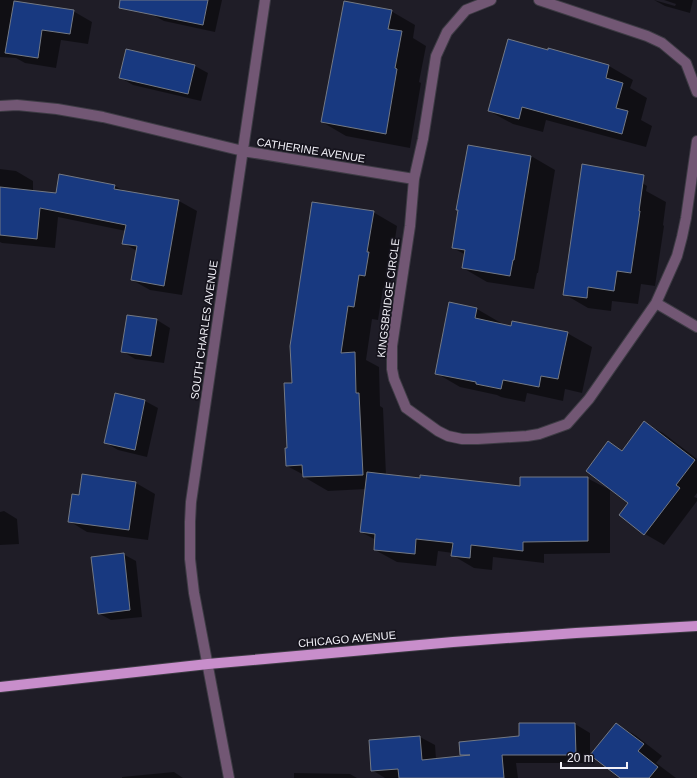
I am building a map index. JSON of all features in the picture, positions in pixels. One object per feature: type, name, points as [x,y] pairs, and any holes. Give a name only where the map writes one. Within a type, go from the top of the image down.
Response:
[{"type":"main road","name":"CHICAGO AVENUE","points":[[0,687],[208,664],[453,642],[576,632],[697,626]]},
{"type":"street","name":"SOUTH CHARLES AVENUE","points":[[229,778],[194,593],[190,559],[190,522],[192,495],[265,0]]},
{"type":"street","points":[[414,180],[423,139],[436,56],[447,32],[466,10],[491,0]]},
{"type":"street","points":[[539,0],[647,36],[662,43],[686,63],[697,92]]},
{"type":"street","name":"CATHERINE AVENUE","points":[[0,106],[56,109],[103,117],[243,151],[414,180]]},
{"type":"street","points":[[697,141],[682,237],[677,256],[656,303],[697,327]]},
{"type":"street","name":"KINGSBRIDGE CIRCLE","points":[[414,180],[410,226],[392,346],[392,369],[394,379],[406,408],[438,431],[448,436],[462,439],[485,439],[539,434],[567,424],[589,399],[656,303]]},
{"type":"building","points":[[120,0],[208,0],[203,25],[119,8]]},
{"type":"building","points":[[14,1],[74,10],[70,34],[42,30],[38,58],[5,53]]},
{"type":"building","points":[[344,1],[392,10],[388,29],[402,31],[395,68],[397,69],[386,134],[321,122]]},
{"type":"building","points":[[508,39],[548,50],[548,48],[609,65],[606,78],[623,83],[616,108],[628,111],[622,134],[522,107],[519,119],[488,111]]},
{"type":"building","points":[[126,49],[195,65],[188,94],[119,78]]},
{"type":"building","points":[[468,145],[531,156],[510,276],[462,268],[465,250],[452,248],[458,210],[456,210]]},
{"type":"building","points":[[582,164],[644,175],[631,273],[617,271],[614,291],[588,287],[587,298],[563,295]]},
{"type":"building","points":[[59,174],[115,185],[114,189],[179,200],[164,286],[131,280],[137,246],[122,244],[126,225],[40,208],[37,239],[0,235],[0,187],[56,193]]},
{"type":"building","points":[[312,202],[374,211],[367,252],[369,252],[365,276],[359,275],[354,307],[348,306],[341,353],[355,352],[356,393],[359,393],[363,475],[303,477],[302,465],[286,466],[285,448],[287,448],[284,383],[292,383],[290,346]]},
{"type":"building","points":[[449,302],[477,308],[475,318],[511,326],[512,321],[568,332],[558,379],[541,376],[539,387],[503,380],[501,389],[476,384],[476,382],[435,374]]},
{"type":"building","points":[[127,315],[157,319],[151,356],[121,352]]},
{"type":"building","points":[[115,393],[145,400],[135,450],[104,443]]},
{"type":"building","points":[[644,421],[695,460],[676,485],[680,488],[644,535],[619,515],[628,503],[586,471],[608,441],[622,451]]},
{"type":"building","points":[[367,472],[420,478],[420,475],[520,486],[520,477],[588,477],[588,541],[523,542],[523,551],[471,545],[470,558],[451,556],[453,543],[416,539],[415,554],[374,550],[375,534],[360,532]]},
{"type":"building","points":[[82,474],[136,482],[129,530],[68,522],[72,494],[79,495]]},
{"type":"building","points":[[124,553],[130,610],[98,614],[91,557]]},
{"type":"building","points":[[519,723],[575,723],[576,755],[502,755],[504,778],[399,778],[398,769],[371,771],[369,740],[420,736],[422,760],[470,755],[460,755],[459,742],[519,736]]},
{"type":"building","points":[[616,723],[644,744],[638,751],[658,767],[649,778],[620,778],[590,755]]}]
